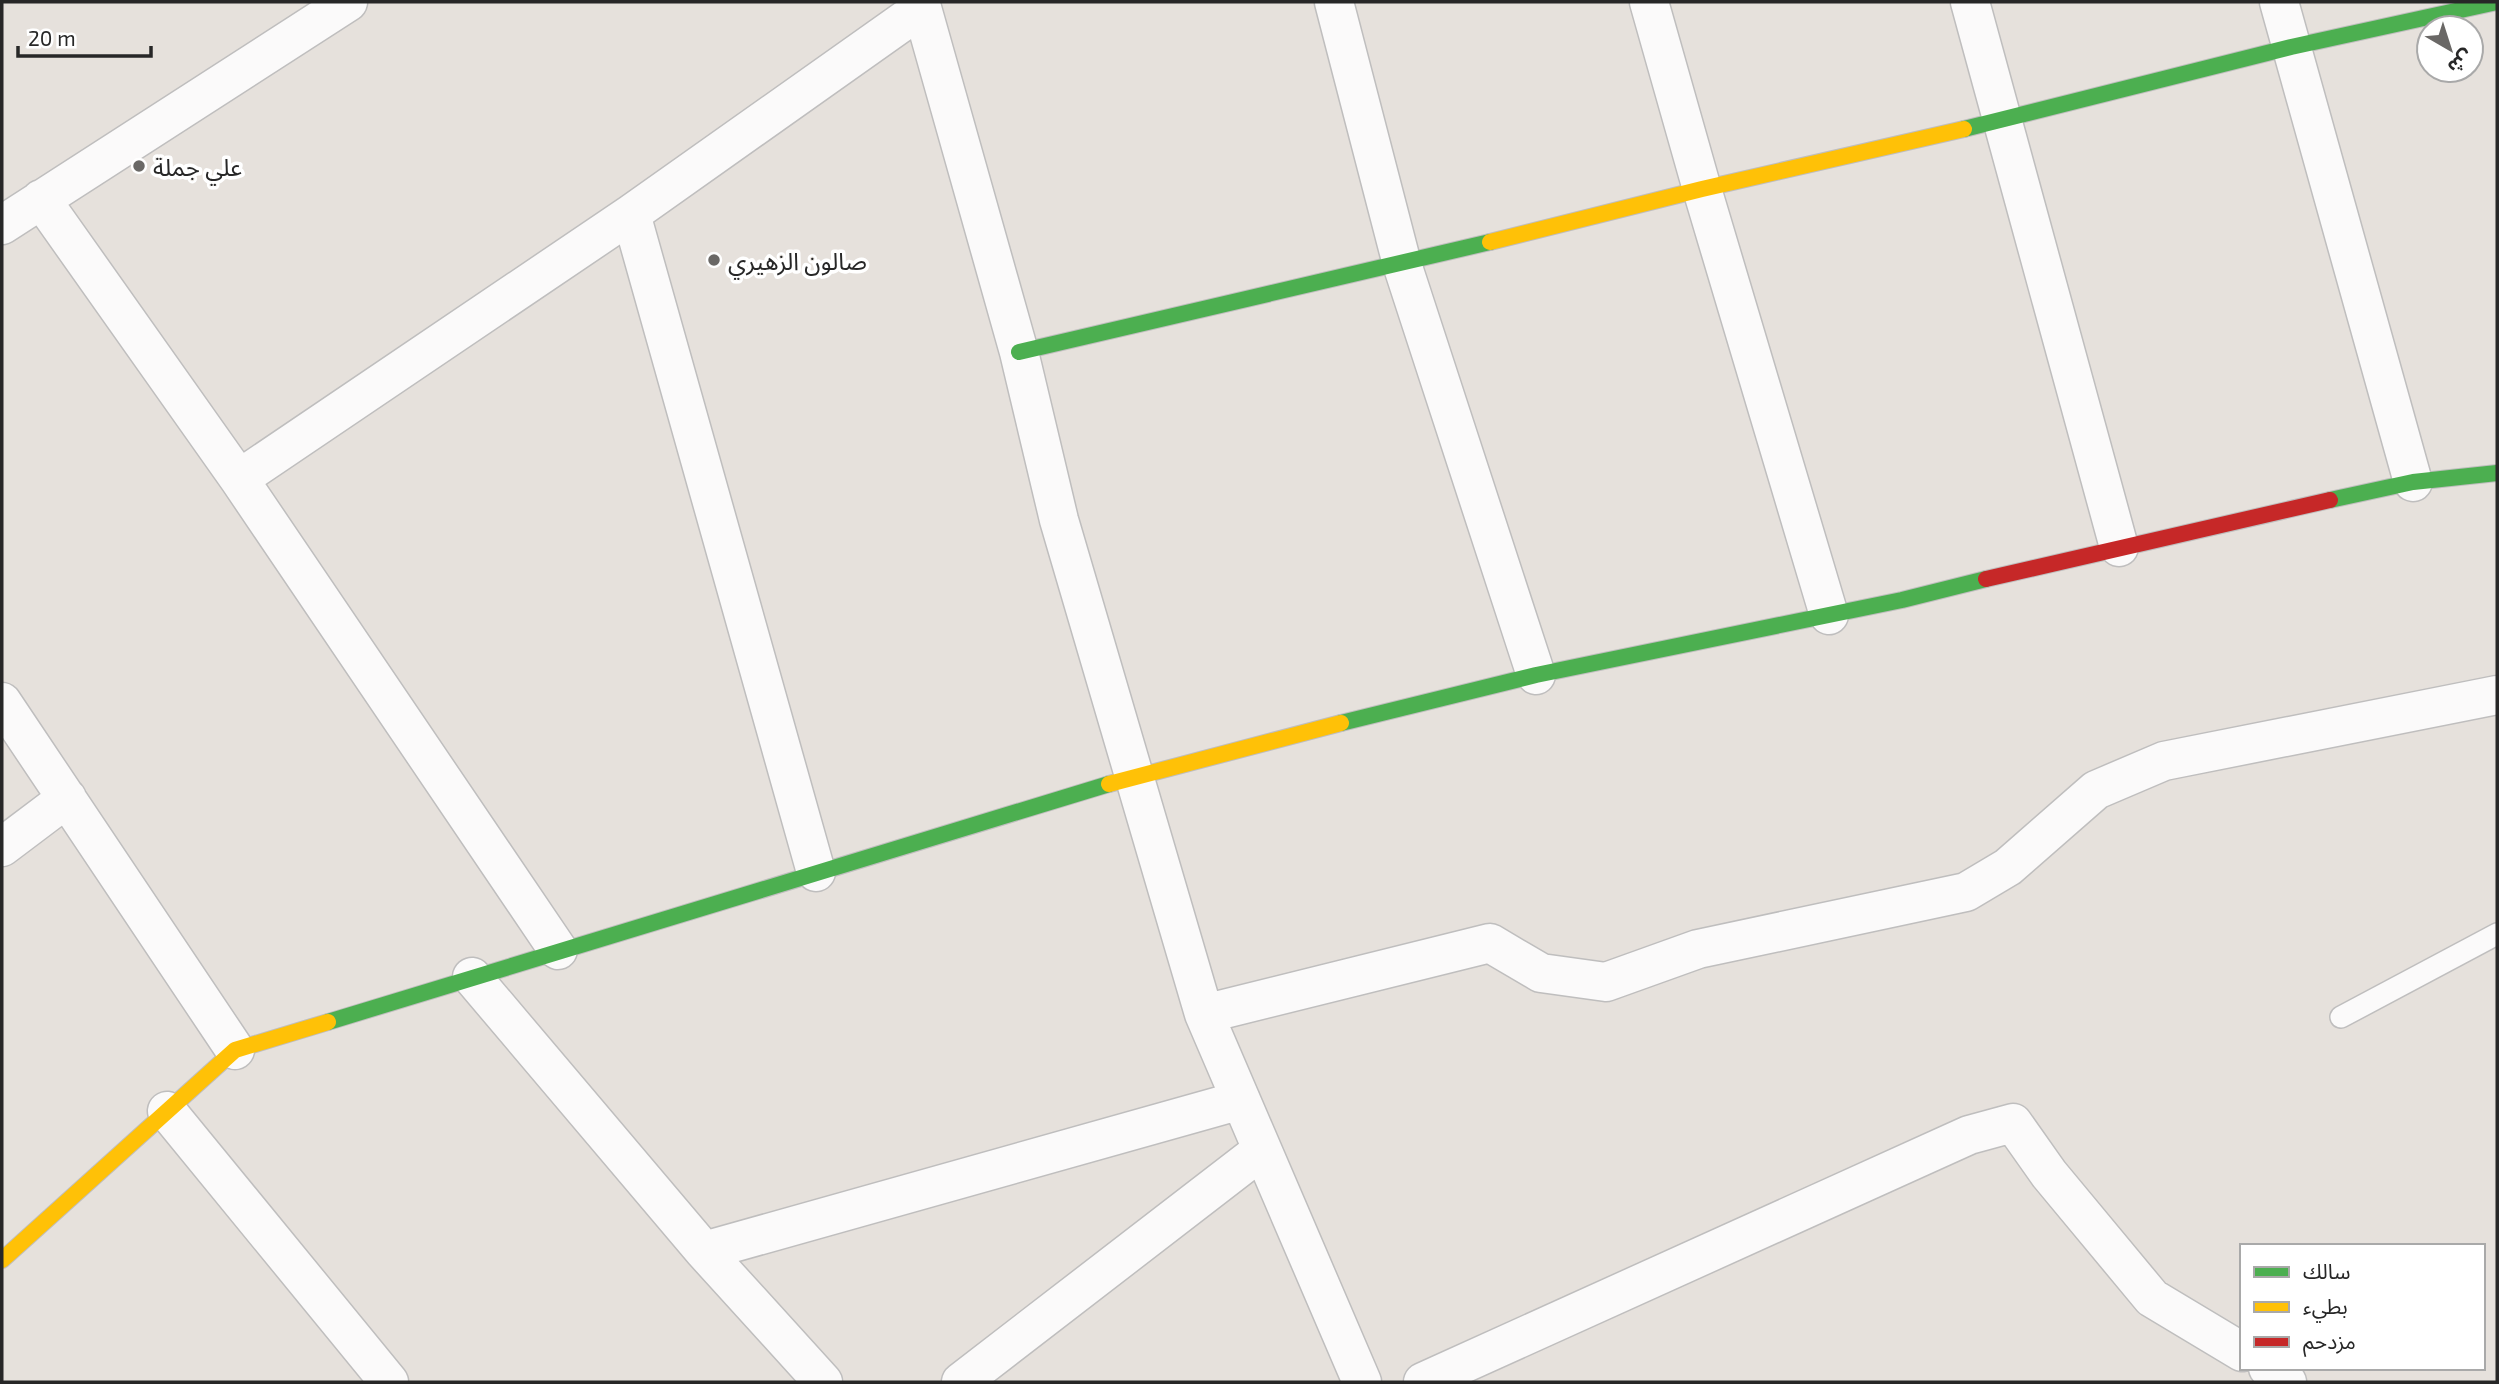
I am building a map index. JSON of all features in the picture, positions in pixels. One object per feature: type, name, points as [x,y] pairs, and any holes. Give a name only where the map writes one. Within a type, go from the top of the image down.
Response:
[{"type":"street","points":[[2,225],[348,2]]},
{"type":"street","points":[[1334,2],[1402,264],[1535,675]]},
{"type":"street","points":[[1649,2],[1829,615]]},
{"type":"street","points":[[1970,2],[2119,547]]},
{"type":"street","points":[[2279,2],[2413,482]]},
{"type":"street","points":[[1019,352],[1402,264],[1702,189],[2003,120],[2291,47],[2497,2]]},
{"type":"street","points":[[239,479],[631,214],[918,5],[1019,352],[1059,520],[1204,1014],[1362,1382]]},
{"type":"street","points":[[41,199],[239,479],[558,950]]},
{"type":"street","points":[[631,214],[817,872]]},
{"type":"street","points":[[2,1260],[235,1050],[1136,776],[1391,709],[1535,675],[1902,600],[2119,547],[2413,482],[2497,473]]},
{"type":"street","points":[[1204,1014],[1490,943],[1541,973],[1606,982],[1698,949],[1966,892],[2008,867],[2096,790],[2164,761],[2497,695]]},
{"type":"street","points":[[2,702],[235,1050]]},
{"type":"street","points":[[2,846],[67,798]]},
{"type":"street","points":[[472,976],[704,1251],[823,1382]]},
{"type":"street","points":[[704,1251],[1241,1100]]},
{"type":"street","points":[[167,1111],[389,1382]]},
{"type":"street","points":[[1423,1382],[1969,1135],[2013,1123],[2049,1174],[2152,1298],[2240,1351]]},
{"type":"street","points":[[961,1382],[1262,1150]]},
{"type":"street","points":[[2271,1370],[2287,1382]]},
{"type":"lane","points":[[2341,1017],[2497,934]]},
{"type":"traffic: fast","points":[[1964,129],[2291,47],[2497,2]]},
{"type":"traffic: fast","points":[[1019,352],[1490,242]]},
{"type":"traffic: fast","points":[[2330,500],[2413,482],[2497,473]]},
{"type":"traffic: fast","points":[[1341,723],[1536,675],[1902,600],[1986,579]]},
{"type":"traffic: fast","points":[[328,1022],[1109,784]]},
{"type":"traffic: slow","points":[[1490,242],[1702,189],[1964,129]]},
{"type":"traffic: slow","points":[[1109,784],[1341,723]]},
{"type":"traffic: slow","points":[[2,1260],[235,1050],[328,1022]]},
{"type":"traffic: jam","points":[[1986,579],[2330,500]]},
{"type":"place","name":"علي جملة","points":[[139,166]]},
{"type":"place","name":"صالون الزهيري","points":[[714,260]]}]
